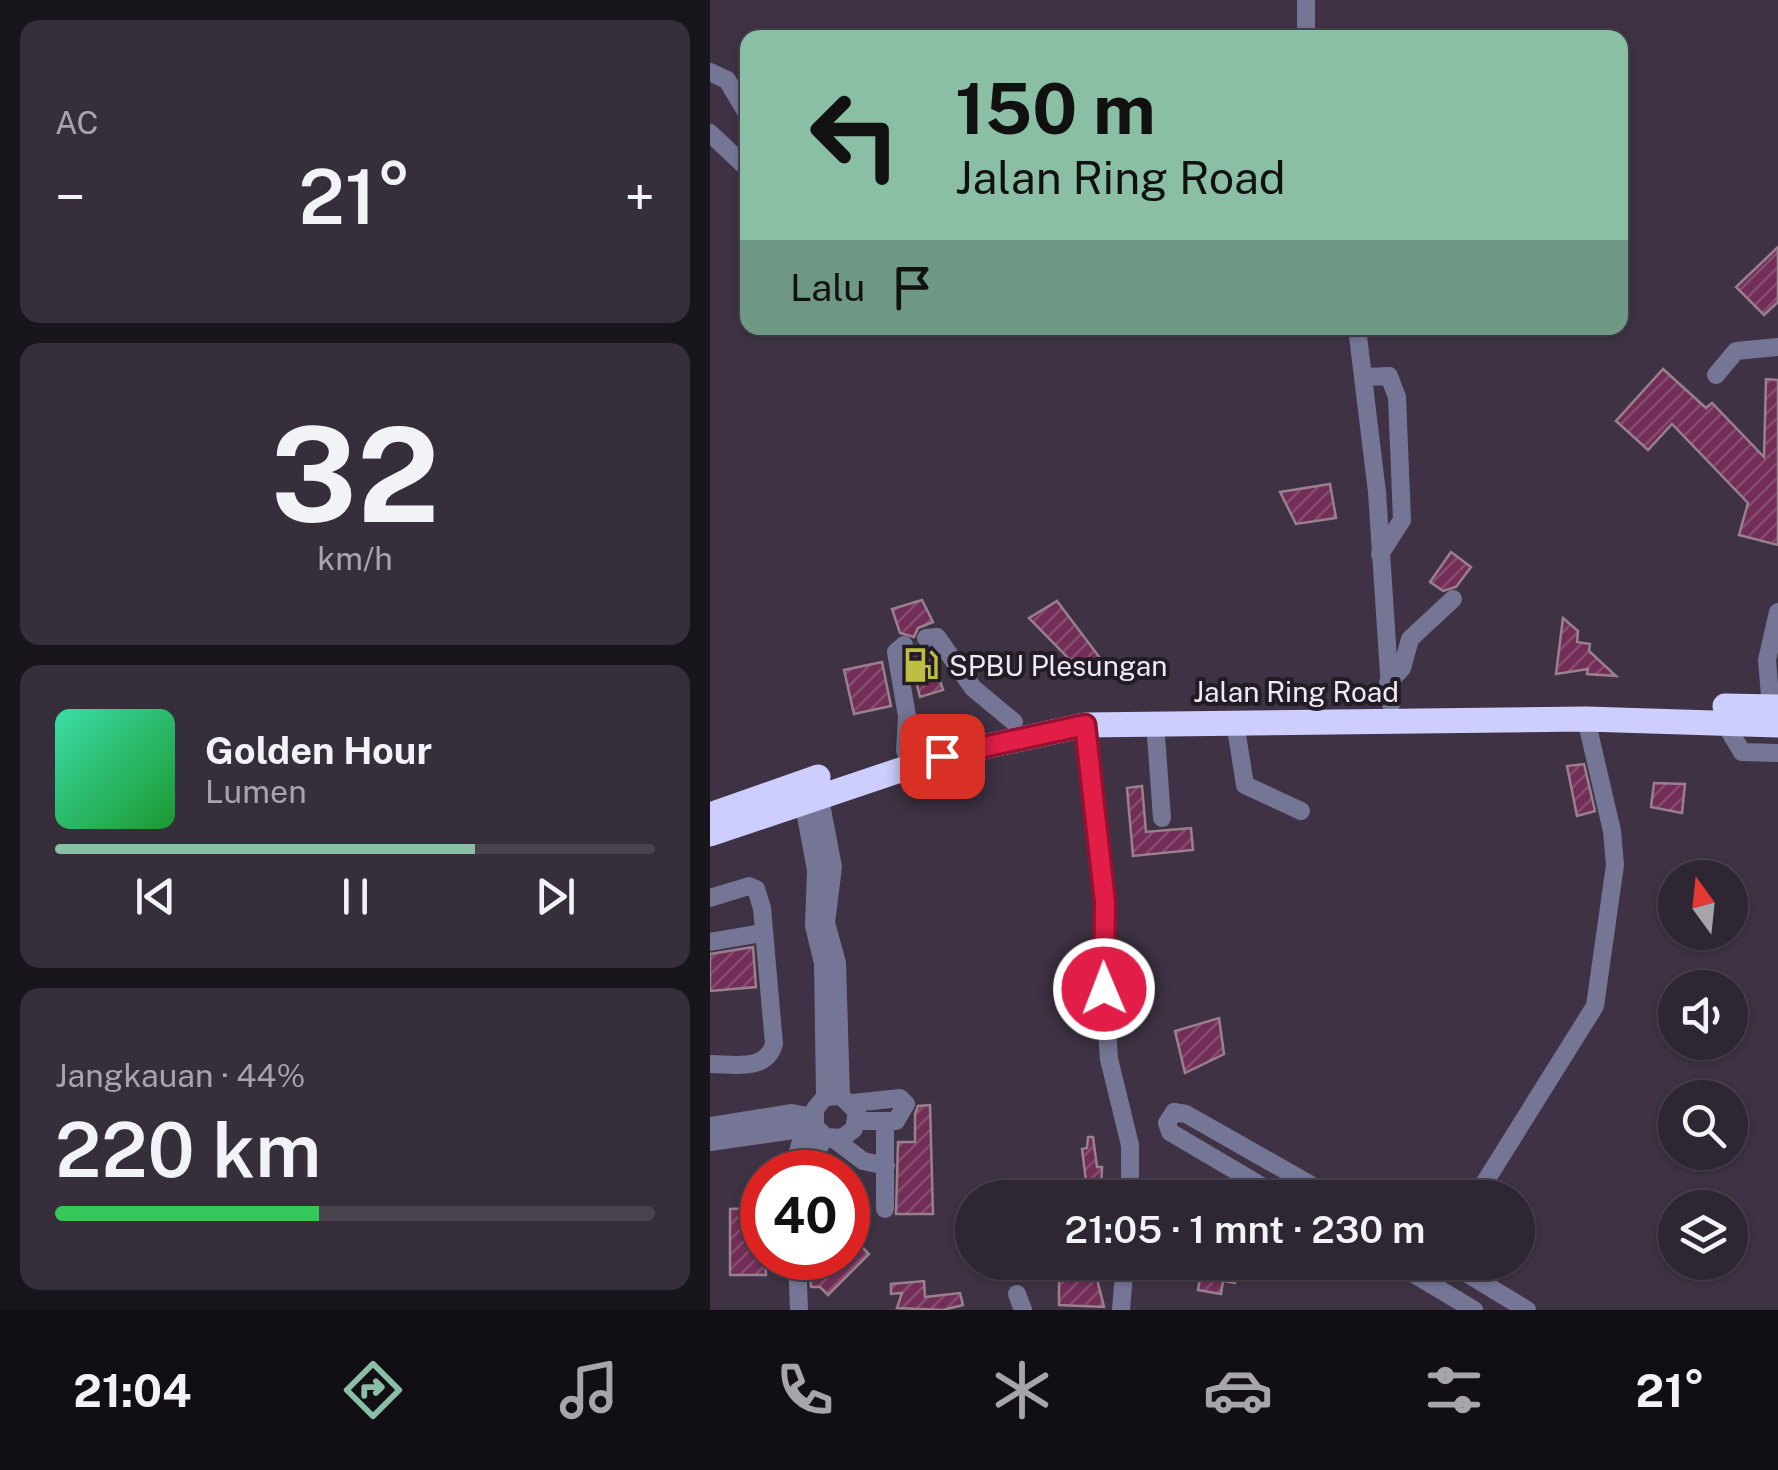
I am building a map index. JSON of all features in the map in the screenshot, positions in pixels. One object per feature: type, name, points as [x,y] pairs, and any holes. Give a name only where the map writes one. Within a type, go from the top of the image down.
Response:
[{"type":"highway","name":"Jalan Ring Road","points":[[710,834],[905,751],[1014,722],[1107,707],[1390,693],[1775,705]]},
{"type":"highway","name":"Jalan Ring Road","points":[[710,815],[796,798],[977,747],[1085,725],[1586,719],[1724,722],[1775,705]]},
{"type":"street","points":[[1306,0],[1306,30]]},
{"type":"street","points":[[710,72],[727,80],[740,102]]},
{"type":"street","points":[[710,134],[740,162]]},
{"type":"street","points":[[1357,335],[1390,693]]},
{"type":"street","points":[[1716,375],[1736,351],[1778,347]]},
{"type":"street","points":[[1364,378],[1388,376],[1399,416],[1402,520],[1380,554]]},
{"type":"street","points":[[1390,693],[1410,638],[1453,599]]},
{"type":"street","points":[[1775,705],[1767,660],[1778,612]]},
{"type":"street","points":[[926,638],[938,637],[973,688],[1014,722]]},
{"type":"street","points":[[904,645],[896,652],[907,716],[905,751]]},
{"type":"street","points":[[1486,1180],[1595,1006],[1615,865],[1612,831],[1586,719]]},
{"type":"street","points":[[1154,722],[1162,818]]},
{"type":"street","points":[[1235,722],[1245,785],[1301,811]]},
{"type":"street","points":[[1724,722],[1742,752],[1778,753]]},
{"type":"street","points":[[1085,725],[1105,902],[1103,967],[1109,1059],[1130,1145],[1130,1180]]},
{"type":"street","points":[[710,1126],[773,1115],[822,1131],[849,1134],[837,963],[826,923],[832,890],[832,856],[796,798]]},
{"type":"street","points":[[710,898],[748,886],[756,890],[762,908],[772,1053],[758,1064],[710,1064]]},
{"type":"street","points":[[710,942],[762,933]]},
{"type":"street","points":[[814,1150],[822,1131],[844,1104],[904,1101],[902,1117],[885,1123],[844,1104]]},
{"type":"street","points":[[1251,1180],[1170,1132],[1167,1123],[1174,1112],[1186,1114],[1302,1180]]},
{"type":"street","points":[[885,1123],[886,1208]]},
{"type":"street","points":[[710,1142],[822,1131],[863,1161],[886,1166]]},
{"type":"street","points":[[798,1280],[800,1310]]},
{"type":"street","points":[[1121,1310],[1123,1280]]},
{"type":"street","points":[[1424,1280],[1474,1310]]},
{"type":"street","points":[[1478,1280],[1527,1310]]},
{"type":"building","points":[[1778,247],[1778,302],[1764,315],[1736,287]]},
{"type":"building","points":[[1663,369],[1706,408],[1712,403],[1764,457],[1766,379],[1778,380],[1778,545],[1739,535],[1748,503],[1672,424],[1648,450],[1616,421]]},
{"type":"building","points":[[1330,484],[1336,518],[1296,524],[1280,492]]},
{"type":"building","points":[[1451,552],[1471,567],[1456,587],[1443,591],[1430,582]]},
{"type":"building","points":[[922,600],[933,622],[918,628],[914,637],[900,633],[892,609]]},
{"type":"building","points":[[1057,601],[1106,666],[1077,667],[1029,618]]},
{"type":"building","points":[[1563,618],[1578,631],[1577,642],[1590,644],[1589,651],[1616,676],[1587,674],[1588,669],[1556,674]]},
{"type":"building","points":[[916,646],[930,650],[943,690],[920,697],[910,657]]},
{"type":"building","points":[[882,662],[891,706],[854,714],[844,670]]},
{"type":"building","points":[[1584,764],[1595,811],[1577,816],[1567,766]]},
{"type":"building","points":[[1654,783],[1685,784],[1682,813],[1651,807]]},
{"type":"building","points":[[1142,786],[1146,832],[1191,828],[1193,850],[1133,856],[1127,788]]},
{"type":"building","points":[[753,947],[756,987],[710,991],[710,954]]},
{"type":"building","points":[[1219,1018],[1224,1054],[1185,1073],[1175,1031]]},
{"type":"building","points":[[930,1105],[933,1214],[896,1214],[898,1142],[915,1142],[918,1106]]},
{"type":"building","points":[[1088,1137],[1093,1137],[1102,1180],[1086,1180],[1082,1149],[1087,1148]]},
{"type":"building","points":[[730,1209],[740,1209],[740,1275],[730,1275]]},
{"type":"building","points":[[811,1280],[843,1280],[828,1295],[820,1287],[811,1287]]},
{"type":"building","points":[[1059,1280],[1097,1280],[1104,1307],[1059,1305]]},
{"type":"building","points":[[1200,1280],[1236,1280],[1223,1281],[1221,1294],[1198,1290]]},
{"type":"building","points":[[924,1281],[925,1297],[960,1293],[963,1305],[943,1310],[897,1308],[902,1293],[891,1294],[891,1284]]},
{"type":"place","name":"SPBU Plesungan","points":[[921,665]]},
{"type":"route","points":[[942,756],[1085,725],[1105,902],[1104,989]]}]
